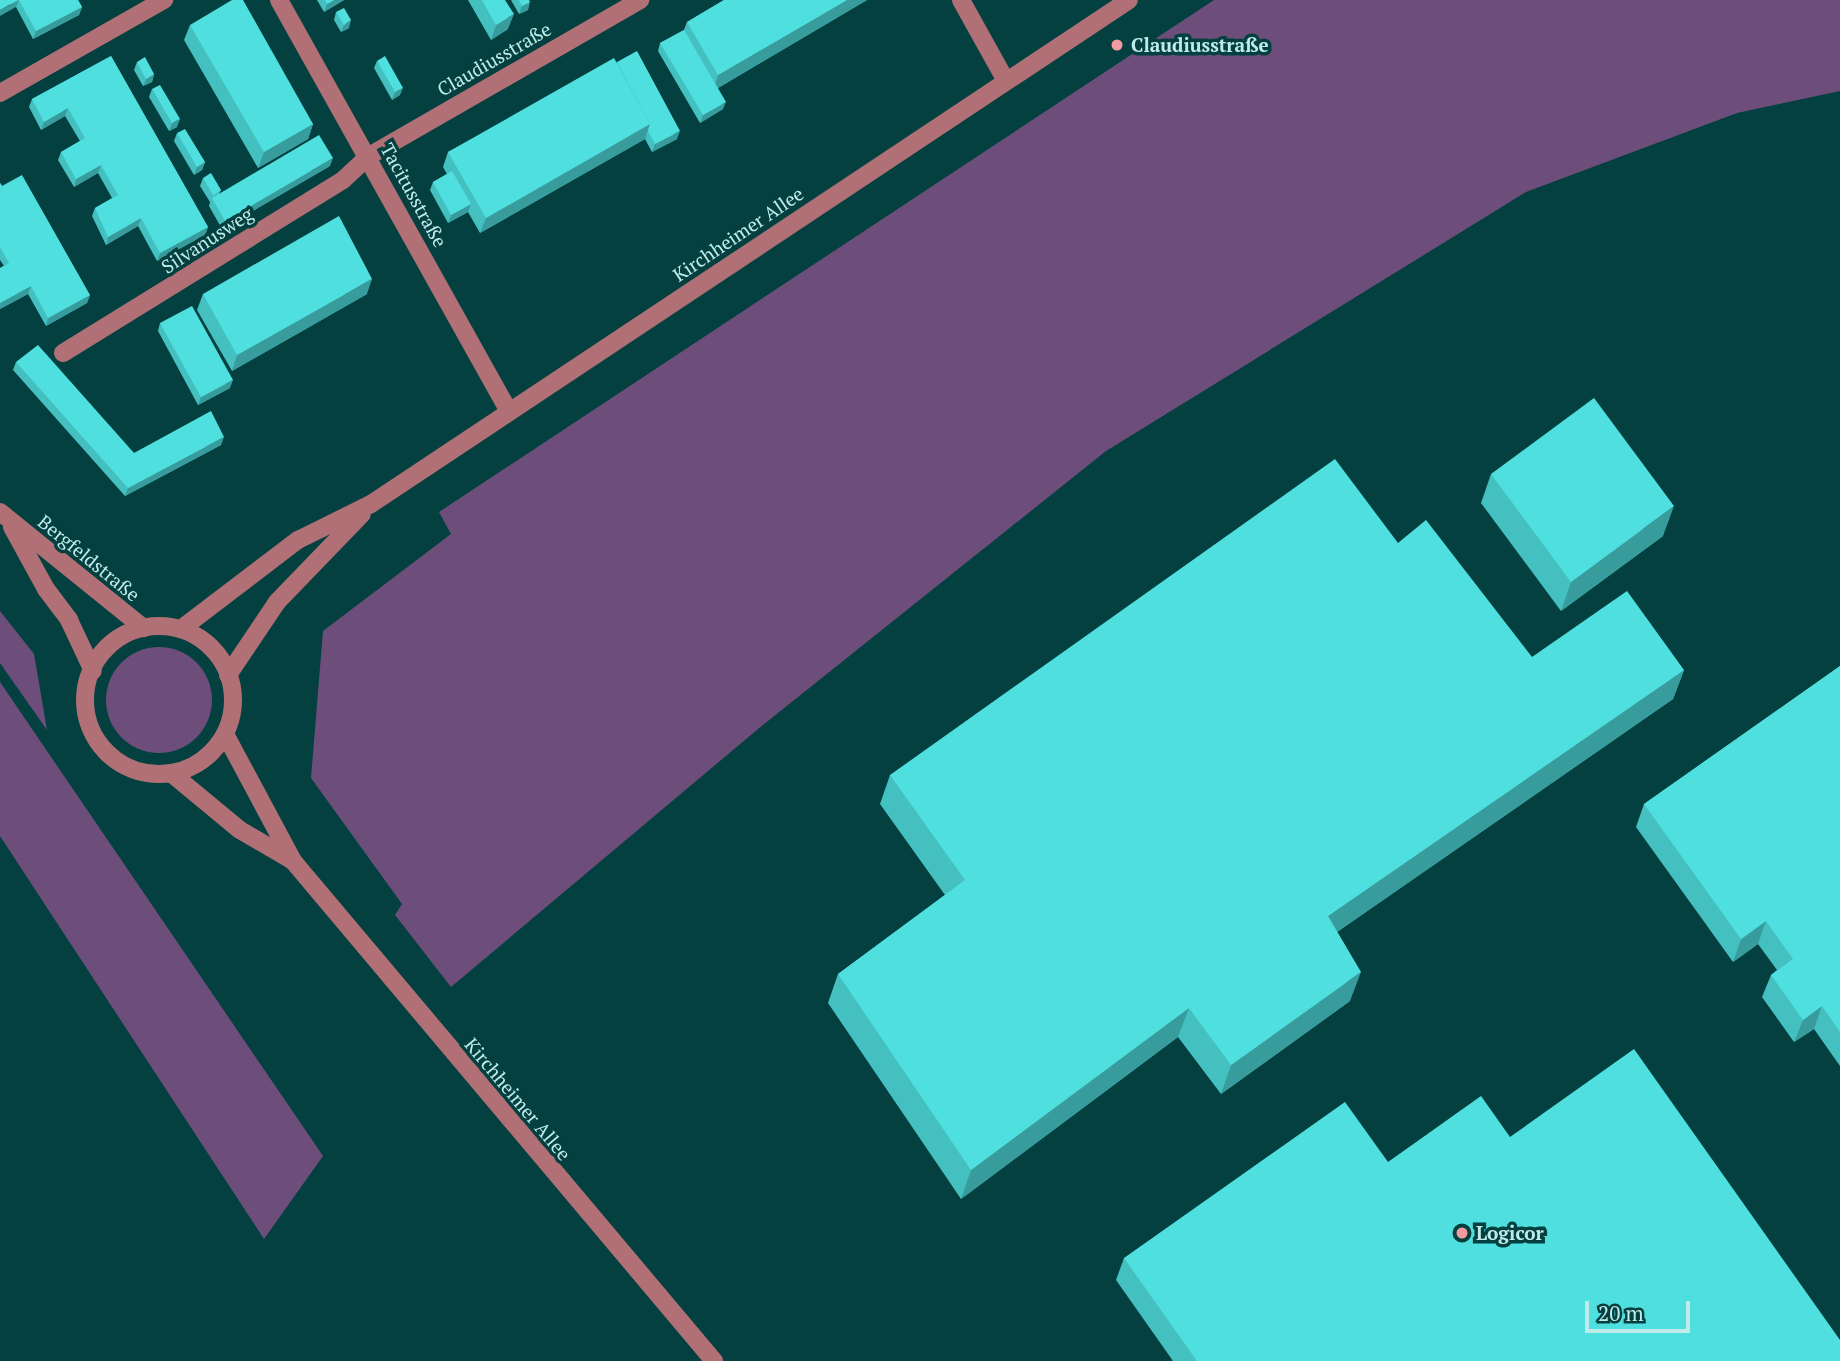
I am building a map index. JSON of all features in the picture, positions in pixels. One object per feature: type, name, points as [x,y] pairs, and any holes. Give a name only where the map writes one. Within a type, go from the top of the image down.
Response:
[{"type":"street","points":[[0,93],[164,0]]},
{"type":"street","name":"Tacitusstraße","points":[[279,0],[369,156],[509,411]]},
{"type":"street","name":"Claudiusstraße","points":[[369,156],[640,0]]},
{"type":"street","points":[[961,0],[1006,81]]},
{"type":"street","name":"Kirchheimer Allee","points":[[181,629],[298,540],[371,504],[1129,0]]},
{"type":"street","name":"Silvanusweg","points":[[63,353],[343,180],[369,156]]},
{"type":"street","name":"Kirchheimer Allee","points":[[228,675],[276,602],[371,504]]},
{"type":"street","name":"Bergfeldstraße","points":[[4,517],[144,628]]},
{"type":"street","name":"Bergfeldstraße","points":[[4,517],[46,589],[69,620],[93,671]]},
{"type":"street","points":[[144,628],[181,629],[207,643],[228,675],[232,705],[225,734],[204,759],[171,773],[124,767],[100,746],[86,710],[93,671],[113,643],[144,628]]},
{"type":"street","name":"Kirchheimer Allee","points":[[225,734],[293,861],[715,1361]]},
{"type":"street","name":"Kirchheimer Allee","points":[[171,773],[240,830],[293,861]]},
{"type":"shaded area","points":[[1214,0],[1840,0],[1840,91],[1737,113],[1526,192],[1106,451],[758,729],[451,987],[395,915],[402,904],[311,778],[323,631],[451,534],[439,512]]},
{"type":"shaded area","points":[[0,611],[34,654],[47,730],[0,663]]},
{"type":"shaded area","points":[[159,647],[179,651],[197,662],[208,680],[212,700],[208,720],[197,738],[179,749],[159,753],[139,749],[121,738],[110,720],[106,700],[110,680],[121,662],[139,651]]},
{"type":"shaded area","points":[[0,682],[323,1156],[264,1239],[0,836]]},
{"type":"building","points":[[0,0],[18,0],[0,10]]},
{"type":"building","points":[[19,0],[78,0],[82,7],[36,31]]},
{"type":"building","points":[[232,0],[243,0],[313,124],[264,152],[190,25]]},
{"type":"building","points":[[482,0],[505,0],[514,14],[496,25]]},
{"type":"building","points":[[519,0],[529,0],[530,2],[522,6]]},
{"type":"building","points":[[724,0],[847,0],[718,75],[687,22]]},
{"type":"building","points":[[344,8],[351,20],[344,25],[336,12]]},
{"type":"building","points":[[684,30],[726,102],[703,115],[660,43]]},
{"type":"building","points":[[637,51],[680,131],[655,144],[648,131],[650,124],[617,62]]},
{"type":"building","points":[[111,56],[208,227],[160,253],[141,218],[108,237],[95,208],[118,195],[101,165],[76,179],[61,152],[85,138],[68,108],[44,122],[32,99]]},
{"type":"building","points":[[385,56],[403,88],[395,92],[377,61]]},
{"type":"building","points":[[145,57],[154,74],[146,79],[137,62]]},
{"type":"building","points":[[614,58],[650,124],[486,218],[448,152]]},
{"type":"building","points":[[160,85],[180,119],[172,123],[152,89]]},
{"type":"building","points":[[185,129],[205,162],[197,167],[177,133]]},
{"type":"building","points":[[319,135],[333,158],[225,221],[212,198]]},
{"type":"building","points":[[452,171],[471,204],[451,215],[433,182]]},
{"type":"building","points":[[211,173],[221,190],[213,195],[203,178]]},
{"type":"building","points":[[22,175],[90,295],[48,318],[31,286],[0,303],[0,268],[9,263],[0,247],[0,183],[2,186]]},
{"type":"building","points":[[339,216],[372,279],[237,355],[203,294]]},
{"type":"building","points":[[192,306],[233,380],[201,397],[160,323]]},
{"type":"building","points":[[38,345],[134,453],[211,411],[224,437],[128,488],[16,362]]},
{"type":"building","points":[[1594,398],[1674,506],[1571,582],[1491,474]]},
{"type":"building","points":[[1335,459],[1398,543],[1426,520],[1532,657],[1627,591],[1684,670],[1328,916],[1361,972],[1231,1065],[1189,1008],[971,1170],[838,974],[965,880],[890,775]]},
{"type":"building","points":[[1840,666],[1840,1032],[1822,1006],[1803,1020],[1771,975],[1793,959],[1766,921],[1741,939],[1644,804]]},
{"type":"building","name":"Logicor","points":[[1634,1049],[1840,1340],[1840,1361],[1197,1361],[1124,1258],[1345,1102],[1388,1162],[1481,1096],[1510,1137]]},
{"type":"place","name":"Claudiusstraße","points":[[1117,45]]},
{"type":"place","name":"Logicor","points":[[1462,1233]]}]
